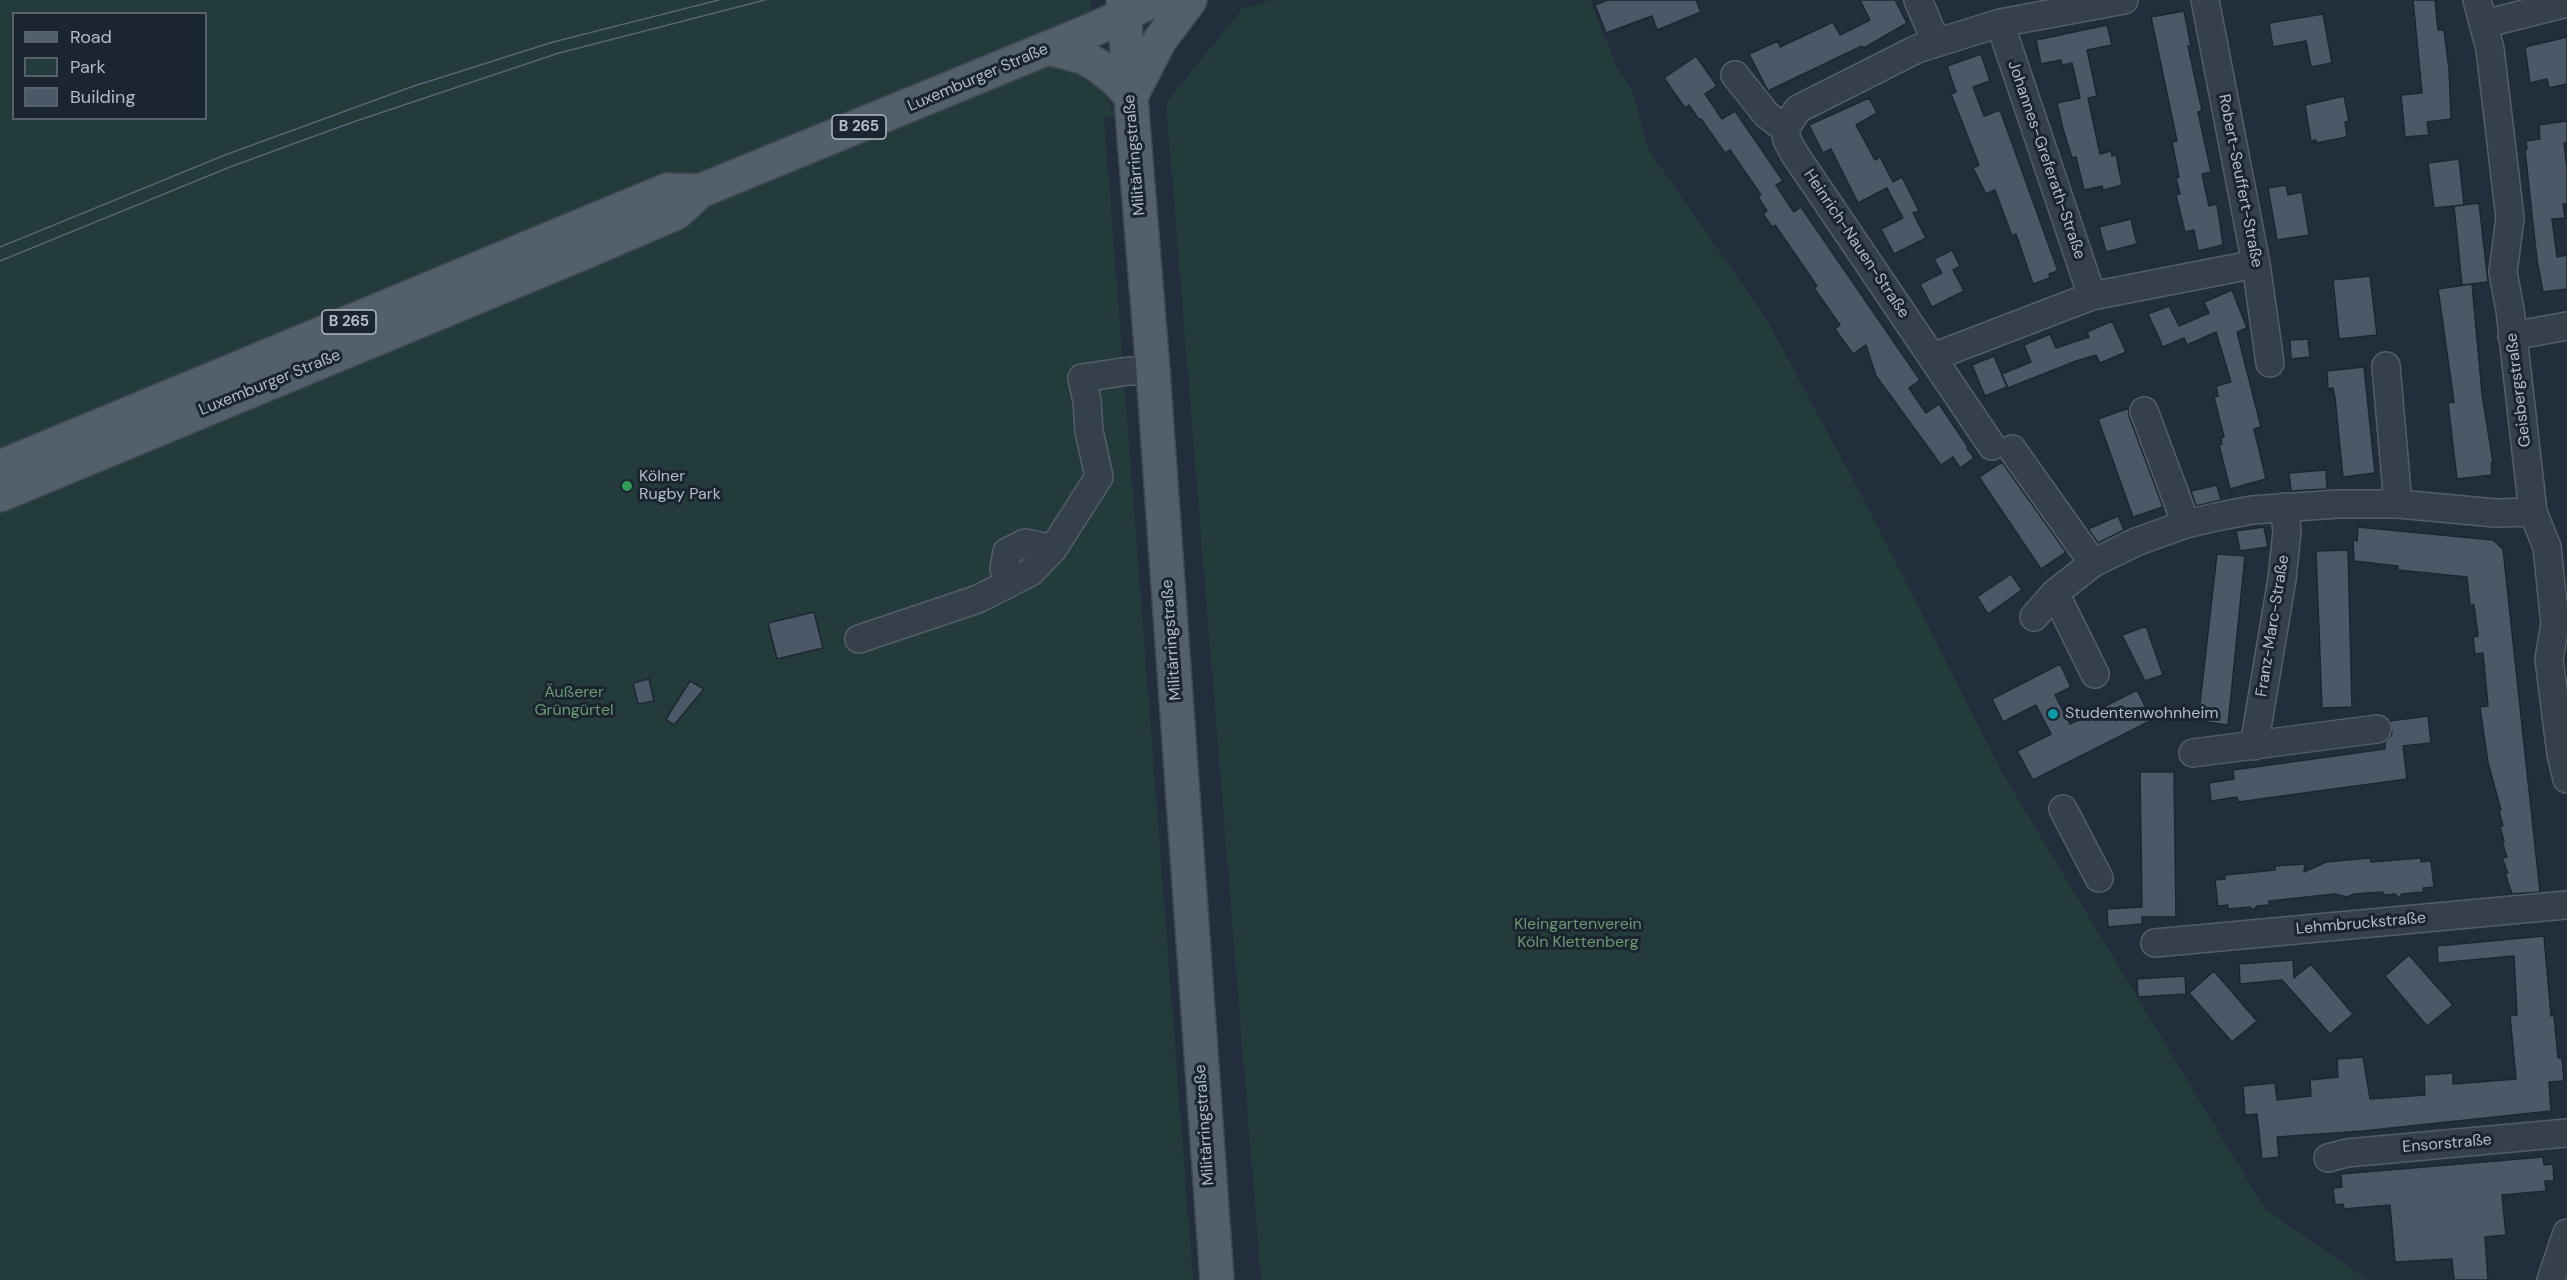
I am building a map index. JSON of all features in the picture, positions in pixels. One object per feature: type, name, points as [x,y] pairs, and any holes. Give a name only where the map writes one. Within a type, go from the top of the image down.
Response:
[{"type":"main road","name":"Luxemburger Straße","points":[[0,495],[624,236],[676,213],[700,191],[1049,48],[1124,8],[1154,0]]},
{"type":"main road","points":[[1049,48],[1083,57],[1097,65],[1131,96],[1160,40],[1190,0]]},
{"type":"main road","name":"Militärringstraße","points":[[1124,8],[1153,371],[1217,1280]]},
{"type":"main road","name":"Luxemburger Straße","points":[[0,467],[667,190],[700,191]]},
{"type":"street","points":[[1918,0],[1936,42]]},
{"type":"street","points":[[1735,75],[1766,114],[1785,129],[1798,109],[1917,49],[2000,23],[2069,6],[2124,0]]},
{"type":"street","name":"Robert-Seuffert-Straße","points":[[2205,0],[2256,264],[2270,363]]},
{"type":"street","points":[[2481,12],[2567,3]]},
{"type":"street","name":"Geisbergstraße","points":[[2481,12],[2490,49],[2510,218],[2503,272],[2533,512],[2547,547],[2555,624],[2549,659],[2565,762]]},
{"type":"street","name":"Johannes-Greferath-Straße","points":[[2000,23],[2092,296]]},
{"type":"street","name":"Heinrich-Nauen-Straße","points":[[1785,129],[1787,140],[1794,153],[1933,357],[1950,386],[2002,447],[2093,563]]},
{"type":"street","points":[[1933,357],[2092,296],[2256,264]]},
{"type":"street","points":[[2512,336],[2567,326]]},
{"type":"street","points":[[2386,366],[2398,504]]},
{"type":"street","points":[[859,639],[978,599],[1030,572],[1053,549],[1099,477],[1089,431],[1088,401],[1082,378],[1129,371],[1153,371]]},
{"type":"street","points":[[2144,411],[2186,524]]},
{"type":"street","points":[[2034,617],[2055,593],[2093,563],[2136,542],[2186,524],[2252,510],[2398,504],[2496,513],[2533,512]]},
{"type":"street","name":"Franz-Marc-Straße","points":[[2254,746],[2282,579],[2287,531],[2284,507]]},
{"type":"street","points":[[2055,593],[2095,674]]},
{"type":"street","points":[[2193,753],[2376,729]]},
{"type":"street","points":[[2063,809],[2099,878]]},
{"type":"street","name":"Lehmbruckstraße","points":[[2155,943],[2567,905]]},
{"type":"street","name":"Ensorstraße","points":[[2328,1158],[2347,1153],[2567,1133]]},
{"type":"street","points":[[2551,1280],[2567,1233]]},
{"type":"green space","name":"Äußerer Grüngürtel","points":[[0,0],[1091,0],[1102,85],[1115,117],[1104,117],[1193,1280],[0,1280]]},
{"type":"green space","name":"Kleingartenverein Köln Klettenberg","points":[[1271,0],[1590,0],[1617,68],[1632,89],[1648,149],[1766,318],[1871,513],[2002,772],[2265,1209],[2368,1280],[1261,1280],[1166,103],[1242,9]]},
{"type":"building","points":[[1608,0],[1696,0],[1701,12],[1657,30],[1652,16],[1606,33],[1595,5]]},
{"type":"building","points":[[1860,0],[1895,0],[1907,23],[1864,48],[1862,46],[1768,91],[1749,54],[1778,41],[1780,47],[1833,22],[1840,35],[1870,20]]},
{"type":"building","points":[[2413,0],[2435,0],[2438,30],[2444,30],[2449,69],[2451,119],[2427,122],[2429,135],[2405,137],[2401,95],[2422,93]]},
{"type":"building","points":[[2184,11],[2191,46],[2188,46],[2202,111],[2198,112],[2211,172],[2202,174],[2209,206],[2217,204],[2223,245],[2198,251],[2194,230],[2185,232],[2176,195],[2180,194],[2176,178],[2179,177],[2172,142],[2177,141],[2151,17]]},
{"type":"building","points":[[2323,14],[2332,63],[2311,67],[2306,41],[2273,47],[2269,23]]},
{"type":"building","points":[[2107,25],[2112,45],[2087,50],[2097,96],[2088,98],[2100,154],[2111,151],[2112,156],[2116,155],[2122,185],[2103,190],[2102,186],[2084,190],[2076,157],[2072,158],[2057,103],[2080,98],[2072,63],[2062,65],[2061,60],[2041,64],[2036,40]]},
{"type":"building","points":[[2567,37],[2567,84],[2549,88],[2547,79],[2530,83],[2525,47]]},
{"type":"building","points":[[1981,54],[1990,81],[1973,87],[1984,116],[2000,110],[2058,271],[2049,274],[2050,278],[2033,284],[2016,234],[2012,236],[1995,190],[1986,194],[1973,168],[1979,165],[1951,94],[1956,92],[1947,66]]},
{"type":"building","points":[[1696,56],[1717,86],[1705,94],[1722,119],[1735,111],[1783,181],[1776,185],[1785,199],[1794,212],[1801,207],[1920,380],[1909,388],[1926,413],[1939,404],[1968,447],[1974,458],[1960,468],[1953,457],[1941,465],[1876,376],[1866,345],[1853,354],[1835,329],[1840,325],[1814,288],[1817,286],[1775,225],[1772,227],[1763,214],[1767,211],[1758,197],[1761,195],[1730,150],[1725,153],[1701,119],[1699,120],[1689,105],[1685,108],[1664,78]]},
{"type":"building","points":[[2344,96],[2349,121],[2345,122],[2347,137],[2316,143],[2316,140],[2311,141],[2305,105]]},
{"type":"building","points":[[1869,98],[1877,113],[1856,125],[1875,160],[1880,157],[1893,182],[1902,177],[1919,211],[1913,213],[1926,238],[1894,254],[1881,229],[1903,218],[1887,188],[1858,203],[1831,149],[1823,153],[1809,125]]},
{"type":"building","points":[[2567,121],[2567,143],[2564,143],[2567,169],[2567,204],[2563,204],[2565,218],[2552,219],[2557,257],[2567,255],[2567,289],[2543,292],[2537,260],[2525,150],[2527,149],[2526,141],[2540,139],[2539,125]]},
{"type":"building","points":[[2459,159],[2464,205],[2434,208],[2428,163]]},
{"type":"building","points":[[2286,185],[2288,195],[2302,192],[2309,235],[2277,240],[2268,188]]},
{"type":"building","points":[[2479,203],[2488,282],[2462,285],[2454,206]]},
{"type":"building","points":[[2131,219],[2137,244],[2106,252],[2099,227]]},
{"type":"building","points":[[1952,250],[1960,266],[1953,270],[1964,291],[1932,307],[1920,284],[1942,273],[1934,259]]},
{"type":"building","points":[[2370,276],[2377,335],[2339,339],[2333,280]]},
{"type":"building","points":[[2472,284],[2482,394],[2493,463],[2491,463],[2492,475],[2457,479],[2448,403],[2454,402],[2438,289]]},
{"type":"building","points":[[2232,290],[2247,328],[2237,332],[2261,427],[2254,429],[2266,479],[2230,489],[2219,445],[2222,444],[2221,438],[2224,437],[2214,397],[2218,396],[2216,386],[2231,382],[2216,332],[2187,345],[2184,338],[2163,347],[2148,314],[2169,306],[2179,326],[2209,313],[2204,302]]},
{"type":"building","points":[[2112,321],[2126,352],[2100,363],[2096,355],[2076,361],[2008,388],[2002,374],[2031,362],[2024,345],[2050,334],[2056,348],[2089,337],[2087,332]]},
{"type":"building","points":[[2308,339],[2310,357],[2291,359],[2290,340]]},
{"type":"building","points":[[1994,356],[2007,387],[1985,396],[1972,365]]},
{"type":"building","points":[[2364,367],[2375,473],[2343,477],[2335,398],[2333,388],[2328,389],[2327,371]]},
{"type":"building","points":[[2129,408],[2129,416],[2163,507],[2133,517],[2098,419]]},
{"type":"building","points":[[2002,462],[2066,552],[2041,569],[1979,477]]},
{"type":"building","points":[[2326,470],[2327,489],[2291,491],[2289,473]]},
{"type":"building","points":[[2217,485],[2221,500],[2196,506],[2191,491]]},
{"type":"building","points":[[2118,516],[2124,530],[2098,543],[2088,529]]},
{"type":"building","points":[[2264,527],[2268,547],[2240,551],[2236,531]]},
{"type":"building","points":[[2358,527],[2493,540],[2503,549],[2540,892],[2512,894],[2505,873],[2508,873],[2502,858],[2507,857],[2502,842],[2504,842],[2500,826],[2503,826],[2499,811],[2501,810],[2488,763],[2480,707],[2488,706],[2483,653],[2475,654],[2473,637],[2478,636],[2474,605],[2470,605],[2467,577],[2398,570],[2398,566],[2354,561],[2353,540],[2357,541]]},
{"type":"building","points":[[2348,550],[2352,707],[2322,708],[2316,551]]},
{"type":"building","points":[[2217,554],[2245,556],[2228,725],[2198,721]]},
{"type":"building","points":[[2011,574],[2022,590],[1988,614],[1977,597]]},
{"type":"building","points":[[814,612],[823,648],[777,659],[768,623]]},
{"type":"building","points":[[2146,626],[2163,675],[2145,681],[2122,635]]},
{"type":"building","points":[[2060,664],[2071,687],[2055,695],[2070,724],[2137,690],[2152,720],[2033,780],[2017,751],[2051,734],[2036,705],[2003,722],[1992,699]]},
{"type":"building","points":[[649,679],[654,701],[638,704],[633,683]]},
{"type":"building","points":[[690,681],[704,689],[674,725],[666,719]]},
{"type":"building","points":[[2428,716],[2431,743],[2403,746],[2407,779],[2238,802],[2237,797],[2211,801],[2209,783],[2234,779],[2233,770],[2385,749],[2385,742],[2392,734],[2390,721]]},
{"type":"building","points":[[2140,772],[2174,772],[2176,917],[2142,917],[2142,924],[2108,927],[2107,909],[2142,907]]},
{"type":"building","points":[[2370,858],[2371,862],[2421,858],[2421,862],[2431,861],[2434,887],[2423,888],[2424,892],[2402,894],[2399,898],[2395,894],[2383,895],[2383,892],[2354,894],[2347,897],[2335,894],[2269,901],[2269,905],[2257,906],[2254,910],[2250,907],[2228,909],[2228,905],[2218,906],[2215,880],[2225,879],[2225,875],[2275,870],[2275,866],[2305,864],[2304,872],[2326,862]]},
{"type":"building","points":[[2544,936],[2551,1016],[2554,1015],[2558,1058],[2562,1058],[2564,1081],[2549,1082],[2551,1111],[2363,1131],[2277,1137],[2279,1157],[2262,1159],[2257,1114],[2245,1115],[2243,1086],[2275,1083],[2277,1100],[2311,1096],[2310,1080],[2338,1077],[2337,1059],[2363,1057],[2370,1099],[2425,1095],[2424,1075],[2453,1073],[2453,1084],[2516,1079],[2510,1016],[2517,1015],[2514,956],[2438,963],[2437,946]]},
{"type":"building","points":[[2409,955],[2453,1005],[2427,1026],[2385,976]]},
{"type":"building","points":[[2293,960],[2294,978],[2311,964],[2353,1014],[2330,1034],[2282,980],[2240,984],[2239,964]]},
{"type":"building","points":[[2214,971],[2257,1021],[2232,1042],[2189,993]]},
{"type":"building","points":[[2185,976],[2186,994],[2138,997],[2137,979]]},
{"type":"building","points":[[2543,1157],[2544,1165],[2553,1164],[2554,1181],[2545,1181],[2546,1191],[2502,1195],[2506,1235],[2485,1237],[2488,1280],[2454,1280],[2452,1259],[2395,1262],[2390,1205],[2344,1209],[2343,1204],[2335,1205],[2333,1188],[2342,1187],[2341,1174]]},
{"type":"tram line","points":[[0,247],[225,155],[411,87],[553,42],[719,0]]},
{"type":"tram line","points":[[0,261],[230,167],[353,122],[559,53],[765,0]]},
{"type":"place","name":"Kölner Rugby Park","points":[[627,486]]},
{"type":"place","name":"Studentenwohnheim","points":[[2053,714]]}]
